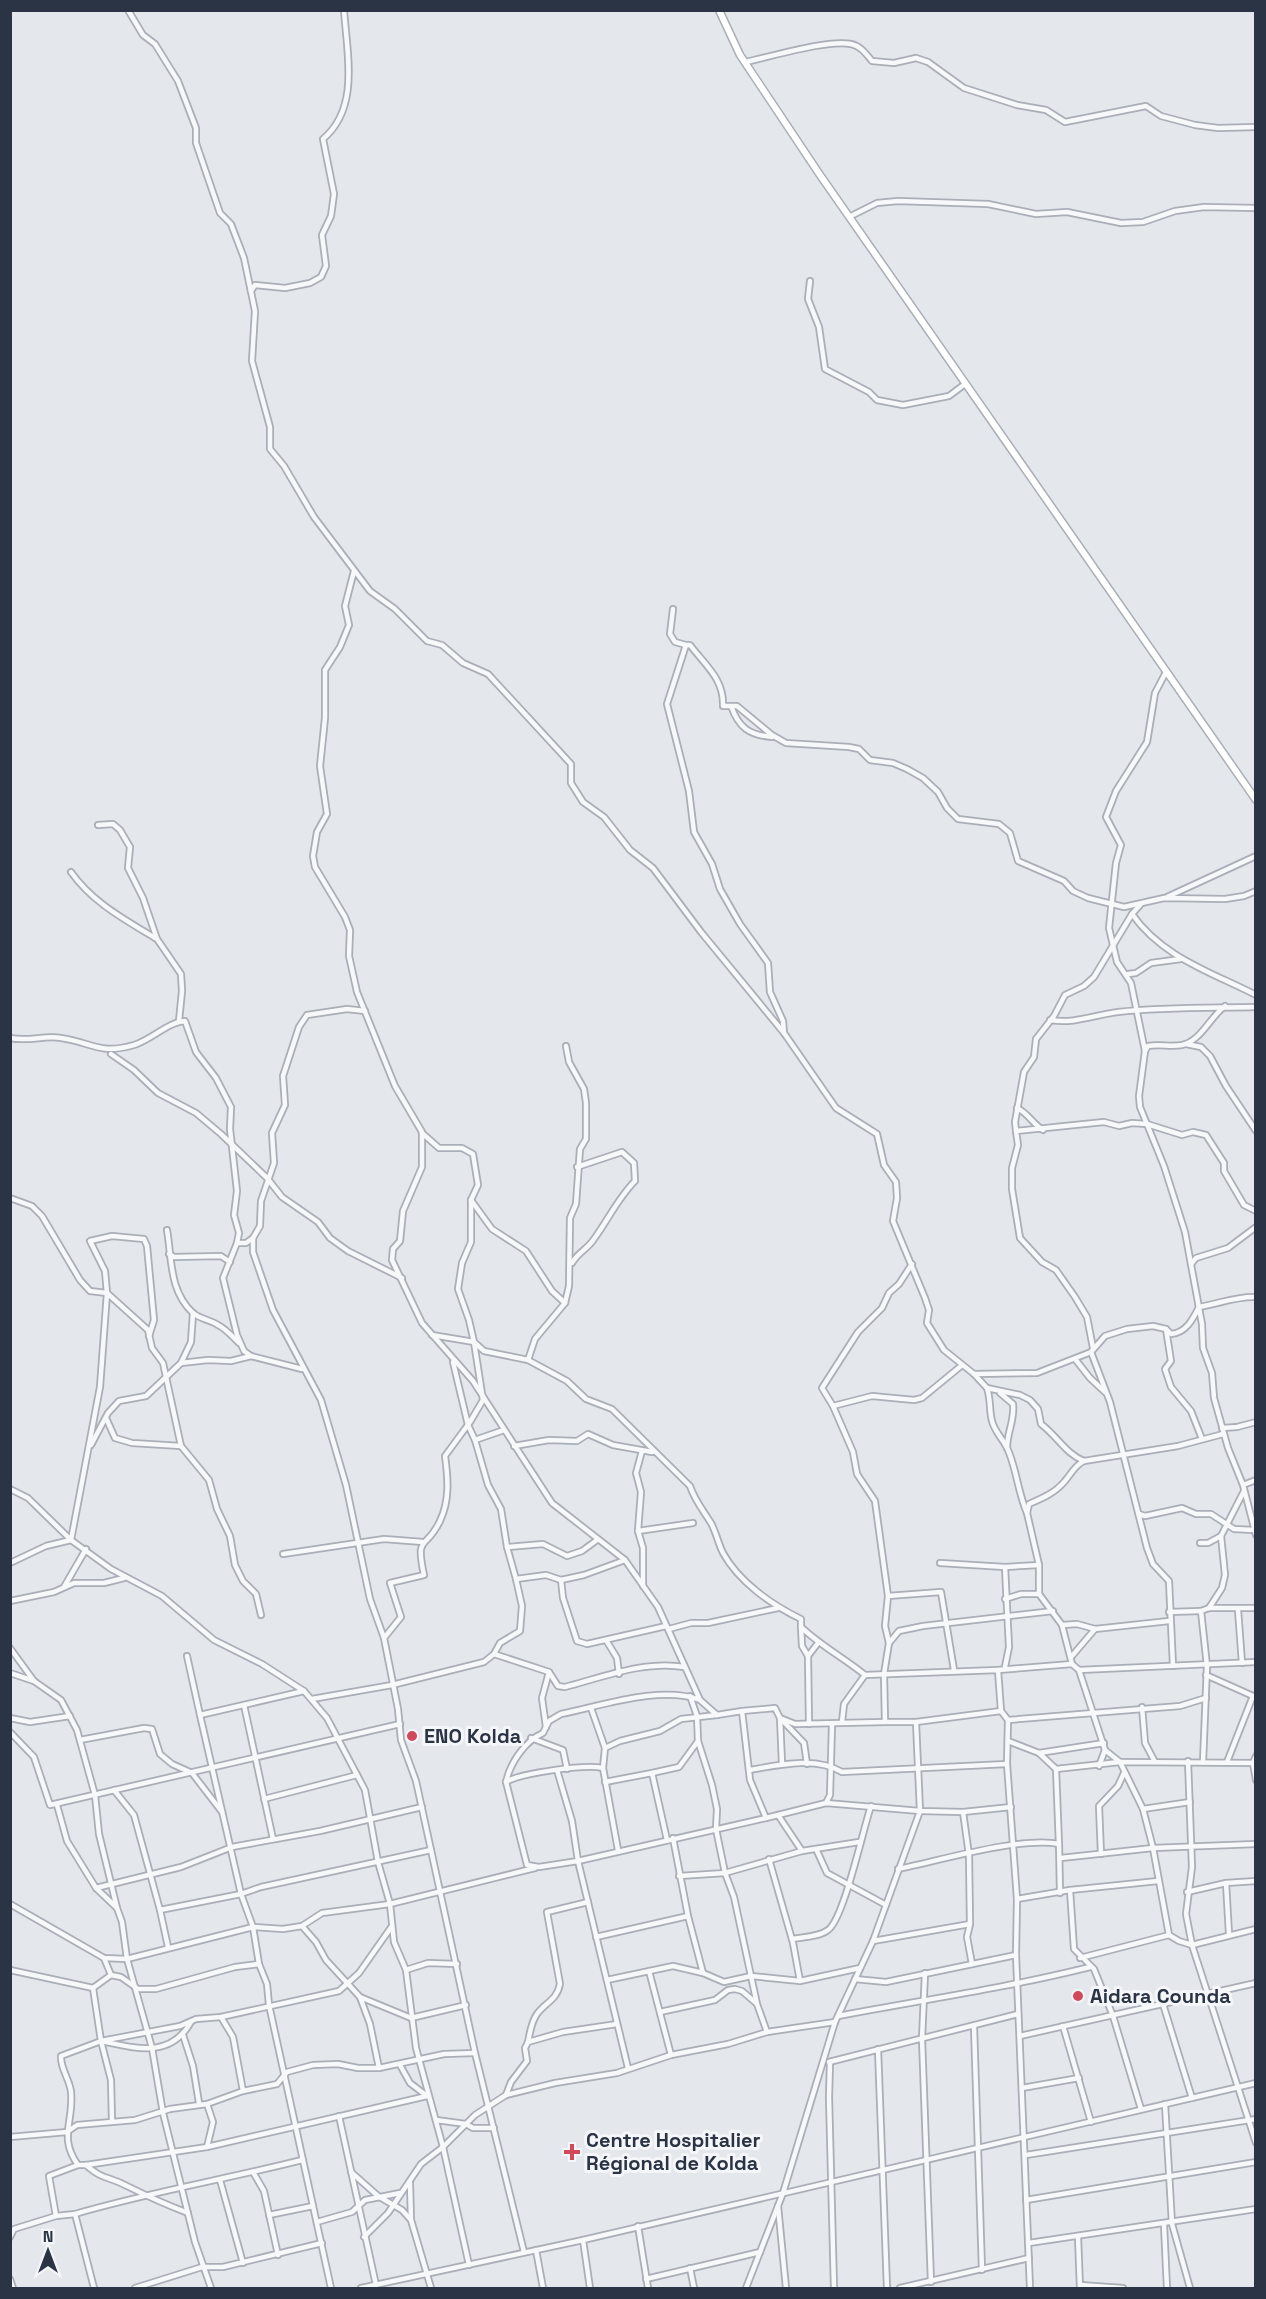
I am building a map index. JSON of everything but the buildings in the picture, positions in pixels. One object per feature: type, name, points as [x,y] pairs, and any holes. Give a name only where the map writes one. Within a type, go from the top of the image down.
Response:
[{"type":"main road","points":[[718,10],[745,62],[965,384],[1256,800]]},
{"type":"street","points":[[128,10],[143,35],[155,44],[178,81],[196,128],[196,143],[220,213],[231,224],[244,258],[255,311],[252,361],[270,427],[270,449],[354,572],[370,591],[400,614],[427,641],[442,645],[463,663],[488,674],[508,692],[572,764],[571,783],[583,802],[604,817],[630,850],[653,868],[708,941],[784,1033],[836,1108],[877,1134],[884,1165],[896,1182],[897,1198],[892,1221],[927,1304],[927,1323],[936,1340],[987,1388],[992,1403],[992,1422],[1007,1448]]},
{"type":"street","points":[[250,291],[255,285],[285,288],[310,283],[321,277],[326,266],[322,235],[331,216],[334,194],[322,139],[333,131],[349,93],[344,10]]},
{"type":"street","points":[[745,62],[827,44],[850,43],[860,48],[872,61],[894,63],[916,58],[928,62],[964,87],[1017,105],[1046,110],[1065,122],[1146,106],[1161,116],[1181,119],[1188,123],[1218,128],[1256,127]]},
{"type":"street","points":[[851,216],[877,203],[898,201],[988,204],[1036,214],[1066,212],[1088,214],[1121,223],[1143,222],[1176,211],[1204,207],[1256,208]]},
{"type":"street","points":[[810,281],[808,299],[819,327],[825,369],[869,392],[877,400],[903,405],[949,396],[965,384]]},
{"type":"street","points":[[354,572],[345,606],[349,625],[340,647],[325,670],[326,718],[320,766],[327,814],[317,832],[313,856],[315,867],[350,930],[349,956],[365,1011],[395,1086],[422,1132],[439,1148],[462,1148],[473,1154],[478,1185],[471,1200],[471,1242],[462,1263],[458,1289],[470,1320],[483,1400],[445,1456],[448,1484],[446,1505],[435,1530],[423,1542],[419,1552],[424,1575],[390,1583],[401,1617],[384,1638]]},
{"type":"street","points":[[673,609],[670,634],[675,642],[690,645],[708,666],[722,687],[723,706],[737,706],[786,743],[859,749],[870,760],[893,763],[908,769],[923,778],[938,792],[947,808],[958,819],[999,824],[1010,833],[1018,861],[1064,880],[1073,891],[1088,898],[1124,907],[1140,905],[1164,898],[1256,856]]},
{"type":"street","points":[[686,645],[667,704],[689,791],[694,832],[712,864],[720,889],[740,924],[768,963],[770,992],[783,1021],[784,1033]]},
{"type":"street","points":[[1139,1514],[1145,1516],[1182,1508],[1196,1514],[1211,1515],[1234,1529],[1255,1532],[1244,1488],[1222,1431],[1212,1373],[1203,1348],[1199,1307],[1180,1214],[1139,1096],[1145,1051],[1138,1011],[1128,974],[1117,962],[1109,928],[1121,845],[1106,817],[1116,791],[1147,742],[1155,693],[1166,672]]},
{"type":"street","points":[[731,706],[737,723],[748,732],[776,737]]},
{"type":"street","points":[[98,825],[113,824],[126,838],[130,847],[128,868],[143,898],[157,939],[181,974],[179,1021]]},
{"type":"street","points":[[71,872],[88,893],[117,915],[157,939]]},
{"type":"street","points":[[1164,898],[1225,899],[1244,896],[1256,891]]},
{"type":"street","points":[[1140,905],[1132,914],[1094,977],[1084,986],[1065,995],[1036,1039],[1034,1057],[1024,1072],[1017,1108],[1018,1145],[1012,1168],[1012,1189],[1020,1238],[1042,1262],[1056,1270],[1087,1317],[1092,1350],[1107,1394],[1122,1454],[1128,1466],[1147,1548],[1153,1564],[1169,1581],[1169,1621],[1173,1666]]},
{"type":"street","points":[[1132,914],[1144,932],[1183,959],[1217,979],[1256,995]]},
{"type":"street","points":[[1128,974],[1136,973],[1151,963],[1168,958],[1183,959]]},
{"type":"street","points":[[1050,1020],[1080,1022],[1115,1013],[1138,1011],[1225,1006],[1256,1007]]},
{"type":"street","points":[[1186,1044],[1193,1041],[1215,1014],[1225,1006]]},
{"type":"street","points":[[237,1243],[246,1243],[253,1238],[260,1226],[261,1201],[273,1163],[272,1133],[285,1105],[283,1076],[299,1027],[307,1016],[347,1009],[365,1011]]},
{"type":"street","points":[[10,1038],[26,1042],[48,1037],[62,1038],[109,1051],[150,1039],[179,1021],[185,1021],[196,1052],[228,1099],[237,1191],[234,1215],[238,1233],[237,1243],[223,1278],[241,1345],[244,1351],[251,1356],[302,1369]]},
{"type":"street","points":[[1145,1051],[1148,1046],[1186,1044],[1201,1047],[1210,1056],[1226,1086],[1256,1131]]},
{"type":"street","points":[[528,1360],[535,1339],[565,1303],[571,1265],[570,1218],[576,1204],[580,1149],[586,1139],[586,1103],[584,1089],[569,1062],[566,1046]]},
{"type":"street","points":[[111,1054],[134,1070],[158,1093],[196,1113],[267,1178],[282,1197],[318,1222],[330,1238],[348,1251],[402,1278]]},
{"type":"street","points":[[1017,1108],[1027,1113],[1032,1124],[1043,1130]]},
{"type":"street","points":[[1016,1131],[1104,1122],[1119,1126],[1147,1124],[1182,1135],[1193,1132],[1206,1135],[1224,1163],[1224,1171],[1244,1205],[1256,1211]]},
{"type":"street","points":[[422,1132],[422,1167],[403,1211],[400,1241],[393,1249],[392,1260],[416,1313],[432,1335],[473,1381],[483,1400],[552,1503],[625,1560],[667,1628],[700,1700]]},
{"type":"street","points":[[571,1265],[576,1254],[593,1242],[624,1192],[634,1181],[634,1163],[622,1152],[577,1167]]},
{"type":"street","points":[[10,1198],[32,1206],[42,1216],[80,1280],[90,1291],[107,1293],[148,1330],[152,1348],[163,1363],[181,1446],[209,1480],[217,1509],[230,1536],[235,1565],[243,1581],[256,1594],[261,1615]]},
{"type":"street","points":[[471,1200],[492,1229],[526,1251],[552,1291],[565,1303]]},
{"type":"street","points":[[1191,1264],[1196,1258],[1228,1248],[1256,1227]]},
{"type":"street","points":[[167,1230],[175,1286],[194,1313],[219,1325],[241,1345]]},
{"type":"street","points":[[71,1540],[100,1388],[107,1293],[105,1270],[90,1241],[112,1236],[144,1239],[147,1246],[154,1320],[149,1336]]},
{"type":"street","points":[[253,1238],[253,1252]]},
{"type":"street","points":[[246,1243],[253,1252],[273,1310],[298,1353],[302,1369],[321,1400],[360,1543],[370,1599],[384,1638],[401,1740],[416,1781],[475,2053],[524,2252]]},
{"type":"street","points":[[169,1254],[174,1257],[221,1256],[230,1262]]},
{"type":"street","points":[[885,1722],[884,1674],[889,1643],[885,1626],[888,1596],[875,1501],[857,1474],[853,1452],[822,1388],[858,1332],[882,1308],[889,1293],[899,1284],[912,1264]]},
{"type":"street","points":[[974,1374],[1037,1373],[1092,1350],[1106,1336],[1127,1329],[1153,1326],[1166,1329],[1171,1334],[1178,1334],[1192,1321],[1199,1307],[1227,1299],[1256,1297]]},
{"type":"street","points":[[90,1448],[106,1418],[119,1401],[146,1396],[181,1363],[190,1342],[194,1313]]},
{"type":"street","points":[[1166,1329],[1171,1361],[1165,1369],[1171,1387],[1191,1411],[1202,1440]]},
{"type":"street","points":[[432,1335],[474,1342],[484,1351],[528,1360],[567,1381],[586,1399],[612,1409],[690,1486],[695,1502],[711,1523],[724,1555],[736,1573],[778,1608],[801,1619],[802,1646],[808,1656],[809,1724]]},
{"type":"street","points":[[181,1363],[208,1360],[231,1361],[251,1356]]},
{"type":"street","points":[[1075,1359],[1107,1394]]},
{"type":"street","points":[[312,1699],[392,1684],[484,1662],[494,1654],[500,1643],[520,1631],[522,1606],[507,1547],[501,1509],[488,1485],[475,1440],[468,1425],[453,1360]]},
{"type":"street","points":[[832,1406],[872,1396],[914,1400],[922,1398],[961,1366]]},
{"type":"street","points":[[987,1388],[1020,1395],[1030,1400],[1038,1409],[1041,1424],[1060,1439],[1071,1456],[1084,1461]]},
{"type":"street","points":[[998,1392],[1013,1404],[1013,1421],[1007,1432],[1007,1448],[1040,1565],[1039,1594],[1062,1625],[1072,1656],[1072,1664]]},
{"type":"street","points":[[106,1418],[116,1438],[132,1443],[181,1446]]},
{"type":"street","points":[[1027,1513],[1029,1503],[1049,1496],[1077,1465],[1084,1461],[1202,1440],[1222,1431],[1256,1422]]},
{"type":"street","points":[[475,1440],[504,1430]]},
{"type":"street","points":[[514,1446],[549,1440],[577,1441],[588,1434],[613,1445],[653,1452]]},
{"type":"street","points":[[642,1451],[636,1473],[641,1492],[638,1531],[643,1548],[643,1586]]},
{"type":"street","points":[[1209,1608],[1222,1588],[1225,1575],[1221,1536],[1244,1488],[1256,1480]]},
{"type":"street","points":[[10,1489],[28,1498],[71,1540],[124,1578],[162,1596],[214,1640],[262,1664],[304,1692],[327,1718],[365,1790],[378,1862],[390,1904],[394,1942],[406,1970],[418,2059],[443,2147],[469,2265]]},
{"type":"street","points":[[638,1531],[693,1523]]},
{"type":"street","points":[[1200,1543],[1208,1543],[1221,1536]]},
{"type":"street","points":[[283,1554],[384,1539],[423,1542]]},
{"type":"street","points":[[10,1563],[46,1545],[71,1540]]},
{"type":"street","points":[[507,1547],[543,1544],[567,1556],[582,1551],[597,1540]]},
{"type":"street","points":[[64,1587],[86,1549]]},
{"type":"street","points":[[516,1580],[546,1575],[561,1580],[625,1560]]},
{"type":"street","points":[[940,1563],[1005,1567],[1040,1565]]},
{"type":"street","points":[[1005,1567],[1005,1599],[1009,1616],[1010,1647],[1005,1667]]},
{"type":"street","points":[[10,1601],[74,1583],[104,1583],[124,1578]]},
{"type":"street","points":[[561,1580],[563,1598],[577,1641],[587,1644],[778,1608]]},
{"type":"street","points":[[888,1596],[941,1592],[948,1623],[954,1670]]},
{"type":"street","points":[[1005,1599],[1021,1594],[1039,1594]]},
{"type":"street","points":[[1169,1612],[1201,1611],[1209,1608],[1238,1610],[1256,1608]]},
{"type":"street","points":[[1238,1610],[1242,1663]]},
{"type":"street","points":[[889,1643],[899,1631],[1053,1611]]},
{"type":"street","points":[[1201,1611],[1207,1666],[1203,1762]]},
{"type":"street","points":[[1062,1625],[1077,1624],[1095,1629],[1169,1621]]},
{"type":"street","points":[[801,1627],[818,1643],[865,1675],[998,1670],[1005,1667],[1072,1664],[1079,1670],[1104,1743],[1105,1750],[1099,1766]]},
{"type":"street","points":[[1072,1656],[1095,1629]]},
{"type":"street","points":[[606,1640],[617,1658],[620,1674]]},
{"type":"street","points":[[808,1656],[818,1643]]},
{"type":"street","points":[[10,1648],[34,1681]]},
{"type":"street","points":[[494,1654],[549,1672],[558,1686],[565,1687],[620,1674],[646,1665],[665,1664],[684,1667]]},
{"type":"street","points":[[187,1656],[241,1894],[253,1927],[259,1965],[267,1984],[269,2005],[331,2289]]},
{"type":"street","points":[[1079,1670],[1256,1662]]},
{"type":"street","points":[[998,1670],[1002,1712],[1008,1720],[1006,1764],[1017,1899],[1016,1955],[1026,2137],[1030,2289]]},
{"type":"street","points":[[546,1726],[542,1698],[549,1672]]},
{"type":"street","points":[[10,1673],[34,1681],[61,1700],[80,1740],[94,1795],[99,1834],[128,1959],[138,1989],[152,2048],[163,2113],[202,2267],[211,2289]]},
{"type":"street","points":[[842,1722],[844,1704],[865,1675]]},
{"type":"street","points":[[1206,1675],[1254,1697],[1227,1762]]},
{"type":"street","points":[[200,1715],[304,1692]]},
{"type":"street","points":[[539,1868],[527,1865],[506,1782],[509,1769],[531,1738],[543,1733],[549,1720],[561,1714],[654,1696],[690,1696],[700,1700],[717,1715]]},
{"type":"street","points":[[690,1696],[697,1716],[698,1741],[717,1809],[716,1829],[725,1873],[735,1897],[757,2004],[767,2032]]},
{"type":"street","points":[[1008,1720],[1142,1707],[1180,1706],[1206,1698]]},
{"type":"street","points":[[244,1705],[273,1839]]},
{"type":"street","points":[[1142,1707],[1145,1743],[1155,1762]]},
{"type":"street","points":[[591,1708],[605,1748],[603,1768],[618,1850]]},
{"type":"street","points":[[605,1748],[620,1741],[660,1731],[681,1719],[775,1708],[780,1718],[804,1743],[807,1764]]},
{"type":"street","points":[[742,1711],[750,1770],[758,1803],[766,1818]]},
{"type":"street","points":[[780,1718],[795,1724],[832,1725],[842,1722],[916,1722],[1002,1712]]},
{"type":"street","points":[[10,1718],[30,1722],[70,1716]]},
{"type":"street","points":[[780,1718],[783,1764]]},
{"type":"street","points":[[746,2289],[783,2193],[835,2022],[873,1941],[920,1811],[920,1769],[916,1722]]},
{"type":"street","points":[[10,1732],[34,1757],[50,1805],[57,1805],[213,1766],[400,1724]]},
{"type":"street","points":[[826,1803],[830,1795],[832,1725]]},
{"type":"street","points":[[80,1740],[144,1728],[152,1729],[160,1754],[172,1764],[192,1773],[224,1815]]},
{"type":"street","points":[[531,1738],[563,1750],[567,1769]]},
{"type":"street","points":[[605,1782],[679,1767],[698,1741]]},
{"type":"street","points":[[1008,1742],[1039,1753],[1056,1769],[1061,1858],[1060,1893]]},
{"type":"street","points":[[1039,1753],[1070,1746],[1104,1743]]},
{"type":"street","points":[[1105,1750],[1120,1762],[1143,1809],[1153,1848],[1169,1935]]},
{"type":"street","points":[[1256,1756],[1254,1763],[1256,1780]]},
{"type":"street","points":[[1188,1761],[1192,1867],[1186,1914],[1206,1993],[1256,2143]]},
{"type":"street","points":[[1056,1769],[1120,1762],[1254,1763]]},
{"type":"street","points":[[750,1770],[783,1764],[831,1765],[842,1772],[1006,1764]]},
{"type":"street","points":[[506,1782],[513,1778],[557,1770],[603,1768]]},
{"type":"street","points":[[557,1770],[572,1821],[578,1861],[628,2068]]},
{"type":"street","points":[[652,1773],[704,1973]]},
{"type":"street","points":[[1101,1854],[1100,1806],[1118,1786],[1124,1773]]},
{"type":"street","points":[[264,1799],[357,1775]]},
{"type":"street","points":[[114,1790],[134,1815],[168,1947]]},
{"type":"street","points":[[1143,1809],[1190,1802]]},
{"type":"street","points":[[10,1904],[104,1958],[128,1959],[253,1927],[283,1929],[302,1926],[322,1913],[390,1904],[826,1803],[920,1811],[963,1812],[1011,1807]]},
{"type":"street","points":[[57,1805],[67,1841],[96,1888],[117,1908]]},
{"type":"street","points":[[792,1939],[828,1930],[835,1923],[871,1806]]},
{"type":"street","points":[[96,1888],[151,1875],[232,1847],[422,1807]]},
{"type":"street","points":[[963,1812],[969,1855],[970,1924],[967,1937],[972,1965]]},
{"type":"street","points":[[778,1815],[802,1851]]},
{"type":"street","points":[[680,1876],[725,1873],[802,1851],[817,1851],[859,1842]]},
{"type":"street","points":[[898,1869],[1014,1845],[1047,1842],[1059,1844]]},
{"type":"street","points":[[1061,1858],[1153,1848],[1256,1844]]},
{"type":"street","points":[[160,1910],[241,1894],[261,1887],[431,1850]]},
{"type":"street","points":[[817,1851],[827,1873],[886,1905]]},
{"type":"street","points":[[769,1859],[792,1939],[800,1981]]},
{"type":"street","points":[[1017,1899],[1070,1890],[1158,1881]]},
{"type":"street","points":[[1187,1892],[1226,1883],[1256,1881]]},
{"type":"street","points":[[1226,1883],[1228,1934]]},
{"type":"street","points":[[1070,1890],[1074,1949],[1080,1958],[1094,1969],[1113,2016],[1141,2109]]},
{"type":"street","points":[[506,2095],[511,2082],[527,2061],[525,2048],[532,2022],[537,2013],[557,1996],[560,1984],[547,1912],[588,1902]]},
{"type":"street","points":[[596,1937],[688,1916]]},
{"type":"street","points":[[873,1941],[970,1924]]},
{"type":"street","points":[[302,1926],[326,1960],[360,1996],[370,2024],[379,2068]]},
{"type":"street","points":[[78,2165],[69,2151],[67,2132],[71,2091],[61,2056],[101,2041],[339,1990],[358,1973],[392,1926]]},
{"type":"street","points":[[1080,1958],[1169,1935],[1192,1945],[1228,1934],[1256,1929]]},
{"type":"street","points":[[855,1979],[878,1983],[1016,1955]]},
{"type":"street","points":[[104,1958],[111,1975]]},
{"type":"street","points":[[406,1970],[428,1963],[457,1964]]},
{"type":"street","points":[[10,1971],[93,1988],[111,1975],[121,1977],[138,1989],[156,1989],[235,1967],[259,1965]]},
{"type":"street","points":[[607,1980],[673,1966],[704,1973],[724,1982],[751,1976],[800,1981],[860,1968]]},
{"type":"street","points":[[838,2016],[974,1990],[1018,1985],[1090,1967]]},
{"type":"street","points":[[649,1971],[671,2055]]},
{"type":"street","points":[[925,1973],[922,2039],[931,2282]]},
{"type":"street","points":[[1020,2036],[1255,1984]]},
{"type":"street","points":[[93,1988],[101,2041],[111,2080],[112,2121]]},
{"type":"street","points":[[660,2012],[715,2000],[728,1990],[735,1989],[742,1991],[757,2004]]},
{"type":"street","points":[[360,1996],[411,2018],[466,2005]]},
{"type":"street","points":[[1163,2004],[1192,2098]]},
{"type":"street","points":[[824,2064],[1018,2014]]},
{"type":"street","points":[[221,2017],[233,2037],[243,2091]]},
{"type":"street","points":[[101,2041],[152,2048],[173,2044],[183,2035],[191,2022]]},
{"type":"street","points":[[364,2236],[393,2206],[421,2164],[489,2105],[506,2095],[555,2083],[617,2073],[671,2055],[728,2044],[767,2032],[835,2022]]},
{"type":"street","points":[[528,2042],[563,2032],[617,2024]]},
{"type":"street","points":[[1063,2026],[1091,2122]]},
{"type":"street","points":[[974,2027],[982,2270]]},
{"type":"street","points":[[183,2035],[193,2066],[199,2103]]},
{"type":"street","points":[[878,2049],[887,2289]]},
{"type":"street","points":[[10,2137],[67,2132],[77,2125],[135,2120],[170,2109],[199,2103],[207,2104],[243,2091],[277,2084],[287,2072],[313,2065],[338,2064],[358,2068],[379,2068],[444,2054],[475,2053]]},
{"type":"street","points":[[831,2062],[829,2097],[834,2289]]},
{"type":"street","points":[[400,2065],[410,2083],[427,2096]]},
{"type":"street","points":[[1022,2088],[1079,2078]]},
{"type":"street","points":[[361,2289],[583,2240],[1256,2082]]},
{"type":"street","points":[[56,2216],[50,2176],[78,2165],[207,2147],[427,2096]]},
{"type":"street","points":[[207,2104],[213,2122],[207,2147]]},
{"type":"street","points":[[1165,2104],[1172,2224],[1190,2289]]},
{"type":"street","points":[[339,2116],[376,2285]]},
{"type":"street","points":[[1026,2155],[1256,2119]]},
{"type":"street","points":[[436,2120],[466,2124],[473,2128],[495,2128]]},
{"type":"street","points":[[10,2237],[14,2229],[56,2216],[75,2214],[143,2195],[184,2189],[302,2160]]},
{"type":"street","points":[[1026,2200],[1256,2162]]},
{"type":"street","points":[[86,2165],[100,2177],[125,2184],[143,2195],[188,2213]]},
{"type":"street","points":[[252,2172],[261,2182],[278,2254]]},
{"type":"street","points":[[351,2172],[378,2196],[411,2220]]},
{"type":"street","points":[[220,2180],[243,2263]]},
{"type":"street","points":[[410,2183],[411,2220],[431,2289]]},
{"type":"street","points":[[317,2222],[352,2212],[360,2204],[378,2196],[400,2193]]},
{"type":"street","points":[[778,2204],[786,2289]]},
{"type":"street","points":[[269,2215],[313,2206]]},
{"type":"street","points":[[1029,2243],[1172,2224],[1256,2209]]},
{"type":"street","points":[[75,2214],[94,2289]]},
{"type":"street","points":[[1164,2225],[1167,2289]]},
{"type":"street","points":[[638,2226],[648,2289]]},
{"type":"street","points":[[1078,2237],[1080,2287],[1123,2289]]},
{"type":"street","points":[[583,2240],[591,2289]]},
{"type":"street","points":[[135,2289],[202,2267],[223,2267],[243,2263],[322,2243]]},
{"type":"street","points":[[536,2250],[543,2289]]},
{"type":"street","points":[[646,2279],[760,2252]]},
{"type":"street","points":[[900,2289],[1029,2258]]},
{"type":"street","points":[[690,2268],[694,2289]]},
{"type":"street","points":[[10,2279],[13,2289]]},
{"type":"place","name":"ENO Kolda","points":[[412,1736]]},
{"type":"place","name":"Aidara Counda","points":[[1078,1996]]},
{"type":"place","name":"Centre Hospitalier Régional de Kolda","points":[[572,2152]]}]
